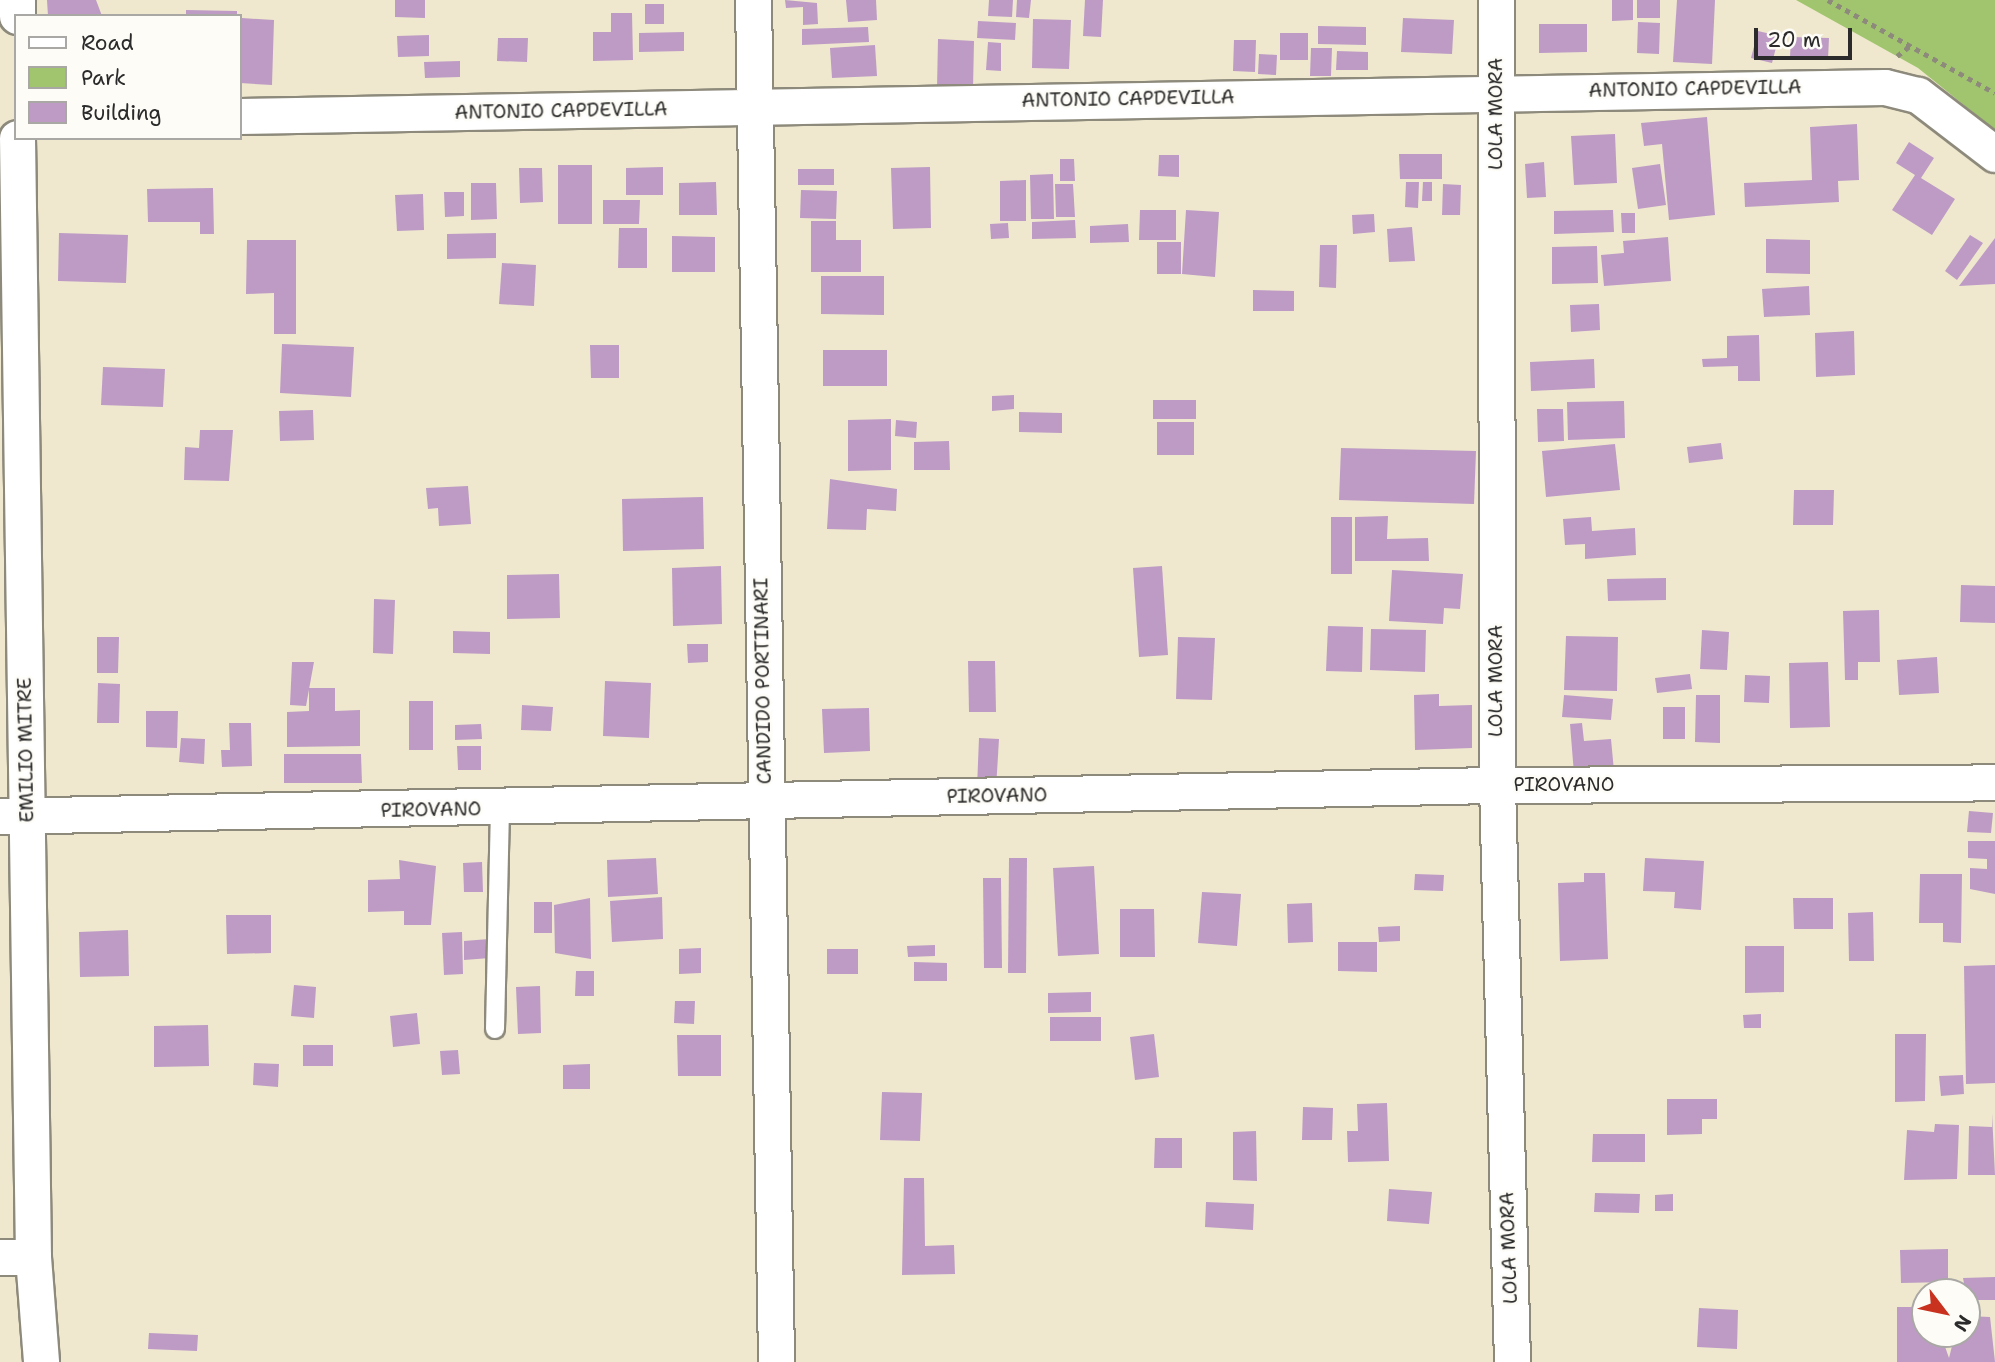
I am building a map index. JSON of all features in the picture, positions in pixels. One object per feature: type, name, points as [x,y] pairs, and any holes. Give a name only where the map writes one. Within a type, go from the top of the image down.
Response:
[{"type":"street","name":"CANDIDO PORTINARI","points":[[753,0],[758,108],[764,801],[776,1362]]},
{"type":"street","name":"LOLA MORA","points":[[1496,0],[1497,785],[1512,1362]]},
{"type":"street","name":"ANTONIO CAPDEVILLA","points":[[242,116],[758,108],[1496,91],[1885,87],[1918,95],[1995,154]]},
{"type":"street","name":"EMILIO MITRE","points":[[17,140],[14,816],[16,1257],[41,1362]]},
{"type":"street","name":"PIROVANO","points":[[14,816],[500,809],[1497,785],[1995,782]]},
{"type":"lane","points":[[495,1029],[500,809]]},
{"type":"path","points":[[1828,0],[1995,93]]},
{"type":"green space","points":[[1796,0],[1995,0],[1995,130],[1918,68]]},
{"type":"building","points":[[47,0],[96,0],[101,14],[48,14]]},
{"type":"building","points":[[395,0],[425,0],[425,18],[395,17]]},
{"type":"building","points":[[785,0],[817,3],[818,24],[803,25],[803,7],[786,8]]},
{"type":"building","points":[[846,0],[876,0],[877,20],[848,22]]},
{"type":"building","points":[[989,0],[1013,0],[1012,17],[988,16]]},
{"type":"building","points":[[1017,0],[1031,0],[1029,18],[1016,17]]},
{"type":"building","points":[[1085,0],[1103,0],[1101,37],[1083,36]]},
{"type":"building","points":[[1612,0],[1633,0],[1633,20],[1612,21]]},
{"type":"building","points":[[1637,0],[1660,0],[1660,18],[1637,18]]},
{"type":"building","points":[[1677,0],[1715,0],[1712,64],[1673,62]]},
{"type":"building","points":[[645,4],[664,4],[664,24],[645,24]]},
{"type":"building","points":[[186,10],[237,11],[237,14],[186,14]]},
{"type":"building","points":[[611,13],[632,13],[633,60],[593,61],[593,32],[611,32]]},
{"type":"building","points":[[242,18],[274,20],[272,85],[242,83]]},
{"type":"building","points":[[1403,18],[1454,20],[1452,54],[1401,52]]},
{"type":"building","points":[[1033,19],[1071,20],[1069,69],[1032,68]]},
{"type":"building","points":[[978,21],[1016,23],[1015,40],[977,38]]},
{"type":"building","points":[[1638,22],[1660,23],[1659,54],[1637,53]]},
{"type":"building","points":[[1539,24],[1587,24],[1587,52],[1539,53]]},
{"type":"building","points":[[1318,26],[1366,27],[1366,45],[1318,44]]},
{"type":"building","points":[[868,27],[869,42],[802,45],[802,29]]},
{"type":"building","points":[[1758,31],[1779,36],[1772,63],[1751,58]]},
{"type":"building","points":[[684,32],[684,51],[639,52],[639,33]]},
{"type":"building","points":[[1280,33],[1308,33],[1308,60],[1280,60]]},
{"type":"building","points":[[429,35],[429,56],[398,57],[397,36]]},
{"type":"building","points":[[1791,37],[1829,38],[1828,59],[1790,57]]},
{"type":"building","points":[[498,38],[528,38],[527,62],[497,61]]},
{"type":"building","points":[[938,39],[974,41],[973,89],[937,88]]},
{"type":"building","points":[[1234,40],[1256,40],[1255,72],[1233,71]]},
{"type":"building","points":[[988,42],[1001,43],[1001,71],[986,70]]},
{"type":"building","points":[[875,45],[877,76],[832,78],[830,48]]},
{"type":"building","points":[[1311,48],[1332,48],[1331,76],[1310,76]]},
{"type":"building","points":[[1337,51],[1368,52],[1368,70],[1336,70]]},
{"type":"building","points":[[1259,54],[1277,55],[1276,75],[1258,74]]},
{"type":"building","points":[[460,61],[460,77],[425,78],[424,62]]},
{"type":"building","points":[[1707,117],[1715,215],[1669,220],[1662,144],[1644,146],[1641,123]]},
{"type":"building","points":[[1857,124],[1859,180],[1838,181],[1839,202],[1745,207],[1744,183],[1812,180],[1810,127]]},
{"type":"building","points":[[1615,134],[1617,183],[1574,185],[1571,136]]},
{"type":"building","points":[[1909,142],[1934,158],[1921,178],[1955,199],[1932,235],[1892,210],[1915,175],[1896,163]]},
{"type":"building","points":[[1399,154],[1442,154],[1442,179],[1400,179]]},
{"type":"building","points":[[1159,155],[1179,155],[1179,177],[1158,176]]},
{"type":"building","points":[[1060,159],[1074,159],[1075,181],[1060,181]]},
{"type":"building","points":[[1544,162],[1546,197],[1527,198],[1525,164]]},
{"type":"building","points":[[1660,164],[1666,205],[1638,209],[1632,168]]},
{"type":"building","points":[[558,165],[592,165],[592,224],[558,224]]},
{"type":"building","points":[[663,167],[663,195],[626,195],[626,168]]},
{"type":"building","points":[[930,167],[931,228],[893,229],[891,168]]},
{"type":"building","points":[[519,168],[542,168],[543,202],[520,203]]},
{"type":"building","points":[[798,169],[834,169],[834,185],[798,185]]},
{"type":"building","points":[[1053,174],[1054,219],[1031,219],[1030,175]]},
{"type":"building","points":[[1026,180],[1026,221],[1000,221],[1000,181]]},
{"type":"building","points":[[716,182],[717,215],[679,215],[679,183]]},
{"type":"building","points":[[1406,182],[1419,182],[1418,208],[1405,207]]},
{"type":"building","points":[[1423,182],[1432,182],[1432,201],[1422,201]]},
{"type":"building","points":[[471,183],[496,183],[497,219],[471,220]]},
{"type":"building","points":[[1055,184],[1073,184],[1075,217],[1056,217]]},
{"type":"building","points":[[1443,184],[1461,185],[1460,215],[1442,215]]},
{"type":"building","points":[[213,188],[214,234],[200,234],[200,222],[148,222],[147,189]]},
{"type":"building","points":[[801,190],[837,191],[836,219],[800,218]]},
{"type":"building","points":[[444,192],[464,192],[464,216],[445,217]]},
{"type":"building","points":[[423,194],[424,230],[397,231],[395,195]]},
{"type":"building","points":[[603,200],[640,200],[639,224],[603,224]]},
{"type":"building","points":[[1140,210],[1176,210],[1176,240],[1139,240]]},
{"type":"building","points":[[1186,210],[1219,212],[1215,277],[1182,274]]},
{"type":"building","points":[[1613,210],[1614,232],[1554,234],[1554,211]]},
{"type":"building","points":[[1621,213],[1635,213],[1635,233],[1622,233]]},
{"type":"building","points":[[1374,214],[1375,232],[1353,234],[1352,215]]},
{"type":"building","points":[[1075,220],[1076,238],[1032,239],[1032,222]]},
{"type":"building","points":[[811,221],[836,221],[836,240],[861,240],[861,272],[811,272]]},
{"type":"building","points":[[1008,223],[1009,238],[991,239],[990,224]]},
{"type":"building","points":[[1128,224],[1129,242],[1090,243],[1090,226]]},
{"type":"building","points":[[1412,227],[1415,261],[1389,262],[1387,229]]},
{"type":"building","points":[[619,228],[647,228],[647,268],[618,268]]},
{"type":"building","points":[[59,233],[128,235],[126,283],[58,281]]},
{"type":"building","points":[[496,233],[496,258],[447,259],[447,234]]},
{"type":"building","points":[[1970,235],[1983,243],[1957,280],[1945,271]]},
{"type":"building","points":[[672,236],[715,237],[715,272],[672,272]]},
{"type":"building","points":[[1668,237],[1671,281],[1604,286],[1601,255],[1624,253],[1623,241]]},
{"type":"building","points":[[1995,238],[1995,284],[1959,286]]},
{"type":"building","points":[[1766,239],[1810,240],[1810,274],[1766,273]]},
{"type":"building","points":[[247,240],[296,240],[296,334],[274,334],[274,293],[246,294]]},
{"type":"building","points":[[1157,242],[1181,242],[1181,274],[1157,274]]},
{"type":"building","points":[[1320,245],[1337,245],[1336,288],[1319,287]]},
{"type":"building","points":[[1597,246],[1598,283],[1552,284],[1552,247]]},
{"type":"building","points":[[502,263],[536,265],[534,306],[499,304]]},
{"type":"building","points":[[821,276],[884,276],[884,315],[821,314]]},
{"type":"building","points":[[1809,286],[1810,315],[1764,317],[1762,289]]},
{"type":"building","points":[[1253,290],[1294,291],[1294,311],[1253,311]]},
{"type":"building","points":[[1599,304],[1600,330],[1571,332],[1570,305]]},
{"type":"building","points":[[1854,331],[1855,375],[1816,377],[1815,333]]},
{"type":"building","points":[[1759,335],[1760,381],[1738,381],[1738,366],[1703,367],[1702,359],[1727,358],[1727,336]]},
{"type":"building","points":[[282,344],[354,347],[351,397],[280,393]]},
{"type":"building","points":[[590,345],[619,345],[619,378],[591,378]]},
{"type":"building","points":[[823,350],[887,350],[887,386],[823,386]]},
{"type":"building","points":[[1594,359],[1595,388],[1531,391],[1530,362]]},
{"type":"building","points":[[103,367],[165,369],[163,407],[101,405]]},
{"type":"building","points":[[1014,395],[1014,409],[992,411],[992,396]]},
{"type":"building","points":[[1153,400],[1196,400],[1196,419],[1153,419]]},
{"type":"building","points":[[1624,401],[1625,438],[1568,440],[1567,402]]},
{"type":"building","points":[[1537,409],[1563,409],[1564,441],[1538,442]]},
{"type":"building","points":[[313,410],[314,440],[280,441],[279,411]]},
{"type":"building","points":[[1019,412],[1062,413],[1062,433],[1019,432]]},
{"type":"building","points":[[891,419],[891,470],[848,471],[848,420]]},
{"type":"building","points":[[896,420],[917,422],[916,438],[895,436]]},
{"type":"building","points":[[1157,422],[1194,422],[1194,455],[1157,455]]},
{"type":"building","points":[[200,430],[233,430],[229,481],[184,480],[185,447],[199,448]]},
{"type":"building","points":[[949,441],[950,470],[914,470],[914,442]]},
{"type":"building","points":[[1721,443],[1723,459],[1689,463],[1687,447]]},
{"type":"building","points":[[1615,444],[1620,490],[1546,497],[1542,451]]},
{"type":"building","points":[[1341,448],[1476,451],[1474,504],[1339,500]]},
{"type":"building","points":[[830,479],[897,489],[896,511],[867,509],[866,530],[827,529]]},
{"type":"building","points":[[468,486],[471,524],[439,526],[438,508],[428,509],[426,488]]},
{"type":"building","points":[[1794,490],[1834,490],[1833,525],[1793,525]]},
{"type":"building","points":[[703,497],[704,549],[623,551],[622,499]]},
{"type":"building","points":[[1388,516],[1387,539],[1428,538],[1429,561],[1355,561],[1355,517]]},
{"type":"building","points":[[1331,517],[1352,517],[1352,574],[1331,574]]},
{"type":"building","points":[[1591,517],[1592,531],[1635,528],[1636,555],[1585,559],[1585,544],[1565,545],[1563,519]]},
{"type":"building","points":[[721,566],[722,624],[673,626],[672,568]]},
{"type":"building","points":[[1162,566],[1168,655],[1139,657],[1133,568]]},
{"type":"building","points":[[1392,570],[1463,574],[1460,609],[1444,608],[1443,624],[1389,621]]},
{"type":"building","points":[[559,574],[560,618],[507,619],[507,575]]},
{"type":"building","points":[[1666,578],[1666,600],[1608,601],[1607,579]]},
{"type":"building","points":[[1961,585],[1995,586],[1995,623],[1960,622]]},
{"type":"building","points":[[374,599],[395,600],[393,654],[373,653]]},
{"type":"building","points":[[1879,610],[1880,662],[1858,662],[1858,680],[1845,680],[1843,611]]},
{"type":"building","points":[[1328,626],[1363,627],[1362,672],[1326,671]]},
{"type":"building","points":[[1371,629],[1426,630],[1425,672],[1370,670]]},
{"type":"building","points":[[1702,630],[1729,632],[1727,670],[1700,669]]},
{"type":"building","points":[[453,631],[490,632],[490,654],[453,653]]},
{"type":"building","points":[[1566,636],[1618,637],[1617,691],[1564,690]]},
{"type":"building","points":[[97,637],[119,637],[118,673],[97,673]]},
{"type":"building","points":[[1178,637],[1215,638],[1212,700],[1176,699]]},
{"type":"building","points":[[687,644],[708,644],[708,662],[688,663]]},
{"type":"building","points":[[1937,657],[1939,693],[1899,695],[1897,660]]},
{"type":"building","points":[[968,661],[995,661],[996,712],[969,712]]},
{"type":"building","points":[[292,662],[314,662],[306,706],[290,705]]},
{"type":"building","points":[[1828,662],[1830,727],[1790,728],[1789,663]]},
{"type":"building","points":[[1690,674],[1692,689],[1657,693],[1655,678]]},
{"type":"building","points":[[1745,675],[1770,676],[1769,703],[1744,702]]},
{"type":"building","points":[[605,681],[651,683],[649,738],[603,736]]},
{"type":"building","points":[[98,683],[120,684],[119,723],[97,723]]},
{"type":"building","points":[[309,688],[335,688],[335,711],[360,710],[360,746],[287,747],[287,712],[309,711]]},
{"type":"building","points":[[1439,694],[1439,706],[1472,705],[1472,748],[1415,750],[1414,695]]},
{"type":"building","points":[[1564,695],[1613,699],[1611,720],[1562,717]]},
{"type":"building","points":[[1696,695],[1720,695],[1720,743],[1695,742]]},
{"type":"building","points":[[409,701],[433,701],[433,750],[409,750]]},
{"type":"building","points":[[522,705],[553,707],[551,731],[521,730]]},
{"type":"building","points":[[1663,707],[1685,707],[1685,739],[1663,739]]},
{"type":"building","points":[[869,708],[870,751],[824,753],[822,709]]},
{"type":"building","points":[[146,711],[178,711],[177,748],[146,747]]},
{"type":"building","points":[[229,723],[251,723],[252,766],[222,767],[221,750],[230,750]]},
{"type":"building","points":[[1582,723],[1584,741],[1611,739],[1614,771],[1574,774],[1570,724]]},
{"type":"building","points":[[481,724],[482,739],[455,740],[455,725]]},
{"type":"building","points":[[181,738],[205,739],[204,764],[179,762]]},
{"type":"building","points":[[979,738],[999,739],[996,789],[977,788]]},
{"type":"building","points":[[457,746],[481,746],[481,770],[458,770]]},
{"type":"building","points":[[284,754],[361,754],[362,783],[284,783]]},
{"type":"building","points":[[1969,811],[1993,813],[1991,833],[1967,832]]},
{"type":"building","points":[[1968,841],[1995,841],[1995,894],[1970,889],[1970,868],[1987,869],[1987,859],[1968,858]]},
{"type":"building","points":[[656,858],[658,894],[608,897],[607,860]]},
{"type":"building","points":[[1009,858],[1027,858],[1026,973],[1008,973]]},
{"type":"building","points":[[1645,858],[1704,861],[1701,910],[1674,908],[1675,892],[1643,891]]},
{"type":"building","points":[[399,860],[436,866],[431,925],[404,925],[404,911],[368,912],[368,880],[400,879]]},
{"type":"building","points":[[482,862],[483,892],[464,892],[463,863]]},
{"type":"building","points":[[1094,866],[1099,954],[1058,956],[1053,868]]},
{"type":"building","points":[[1584,873],[1605,873],[1608,959],[1560,961],[1558,883],[1584,882]]},
{"type":"building","points":[[1415,874],[1444,875],[1443,891],[1414,890]]},
{"type":"building","points":[[1920,874],[1962,874],[1961,943],[1943,942],[1943,923],[1919,923]]},
{"type":"building","points":[[983,878],[1001,878],[1002,968],[984,968]]},
{"type":"building","points":[[1202,892],[1241,894],[1237,946],[1198,943]]},
{"type":"building","points":[[662,897],[663,939],[612,942],[610,901]]},
{"type":"building","points":[[590,898],[591,959],[555,953],[554,905]]},
{"type":"building","points":[[1793,898],[1833,898],[1833,929],[1794,929]]},
{"type":"building","points":[[534,902],[552,902],[552,933],[534,933]]},
{"type":"building","points":[[1312,903],[1313,942],[1288,943],[1287,904]]},
{"type":"building","points":[[1120,909],[1154,909],[1155,957],[1120,957]]},
{"type":"building","points":[[1873,912],[1874,961],[1849,961],[1848,913]]},
{"type":"building","points":[[226,915],[271,915],[271,953],[227,954]]},
{"type":"building","points":[[1400,926],[1400,941],[1379,942],[1378,927]]},
{"type":"building","points":[[128,930],[129,976],[80,977],[79,932]]},
{"type":"building","points":[[462,932],[463,974],[444,975],[442,933]]},
{"type":"building","points":[[489,939],[490,958],[464,960],[464,941]]},
{"type":"building","points":[[1338,942],[1377,942],[1377,972],[1338,971]]},
{"type":"building","points":[[935,945],[935,956],[908,957],[907,946]]},
{"type":"building","points":[[1745,946],[1784,946],[1784,992],[1745,993]]},
{"type":"building","points":[[701,948],[701,973],[679,974],[679,949]]},
{"type":"building","points":[[827,949],[858,949],[858,974],[827,974]]},
{"type":"building","points":[[914,962],[947,963],[947,981],[914,981]]},
{"type":"building","points":[[1995,965],[1995,1083],[1966,1084],[1964,966]]},
{"type":"building","points":[[576,971],[594,971],[594,996],[575,996]]},
{"type":"building","points":[[294,985],[316,987],[314,1018],[291,1016]]},
{"type":"building","points":[[540,986],[541,1033],[518,1034],[516,987]]},
{"type":"building","points":[[1091,992],[1091,1012],[1048,1013],[1048,993]]},
{"type":"building","points":[[675,1001],[695,1001],[694,1024],[674,1023]]},
{"type":"building","points":[[417,1013],[420,1044],[393,1047],[390,1016]]},
{"type":"building","points":[[1761,1014],[1761,1028],[1744,1028],[1743,1015]]},
{"type":"building","points":[[1050,1017],[1101,1017],[1101,1041],[1050,1041]]},
{"type":"building","points":[[208,1025],[209,1066],[154,1067],[154,1026]]},
{"type":"building","points":[[1154,1034],[1159,1077],[1135,1080],[1130,1037]]},
{"type":"building","points":[[1895,1034],[1926,1034],[1925,1101],[1895,1102]]},
{"type":"building","points":[[677,1035],[721,1035],[721,1076],[678,1076]]},
{"type":"building","points":[[303,1045],[333,1045],[333,1066],[303,1066]]},
{"type":"building","points":[[458,1050],[460,1074],[442,1075],[440,1051]]},
{"type":"building","points":[[254,1063],[279,1064],[278,1087],[253,1085]]},
{"type":"building","points":[[590,1064],[590,1089],[563,1089],[563,1065]]},
{"type":"building","points":[[1963,1075],[1964,1094],[1941,1096],[1939,1076]]},
{"type":"building","points":[[882,1092],[922,1093],[920,1141],[880,1140]]},
{"type":"building","points":[[1667,1099],[1717,1099],[1717,1119],[1702,1119],[1702,1134],[1667,1135]]},
{"type":"building","points":[[1387,1103],[1389,1161],[1348,1162],[1347,1131],[1358,1131],[1357,1104]]},
{"type":"building","points":[[1303,1107],[1333,1108],[1332,1140],[1302,1140]]},
{"type":"building","points":[[1992,1113],[1995,1175],[1968,1175],[1969,1126],[1992,1127]]},
{"type":"building","points":[[1935,1124],[1959,1125],[1957,1179],[1904,1180],[1907,1130],[1934,1132]]},
{"type":"building","points":[[1256,1131],[1257,1181],[1233,1180],[1233,1132]]},
{"type":"building","points":[[1593,1134],[1645,1134],[1645,1162],[1592,1162]]},
{"type":"building","points":[[1155,1138],[1182,1138],[1182,1168],[1154,1168]]},
{"type":"building","points":[[904,1178],[924,1178],[925,1246],[954,1245],[955,1274],[902,1275]]},
{"type":"building","points":[[1389,1189],[1432,1192],[1429,1224],[1387,1221]]},
{"type":"building","points":[[1595,1193],[1640,1194],[1639,1213],[1594,1212]]},
{"type":"building","points":[[1673,1194],[1673,1211],[1655,1211],[1655,1195]]},
{"type":"building","points":[[1206,1202],[1254,1204],[1253,1230],[1205,1227]]},
{"type":"building","points":[[1948,1249],[1948,1278],[1911,1278],[1911,1283],[1901,1283],[1900,1250]]},
{"type":"building","points":[[1995,1277],[1995,1300],[1981,1300],[1981,1278],[1963,1278]]},
{"type":"building","points":[[1897,1307],[1911,1307],[1911,1348],[1946,1348],[1949,1358],[1952,1348],[1981,1348],[1981,1317],[1990,1317],[1995,1362],[1897,1362]]},
{"type":"building","points":[[1699,1308],[1738,1310],[1737,1349],[1697,1347]]},
{"type":"building","points":[[149,1333],[198,1335],[197,1351],[148,1349]]}]
